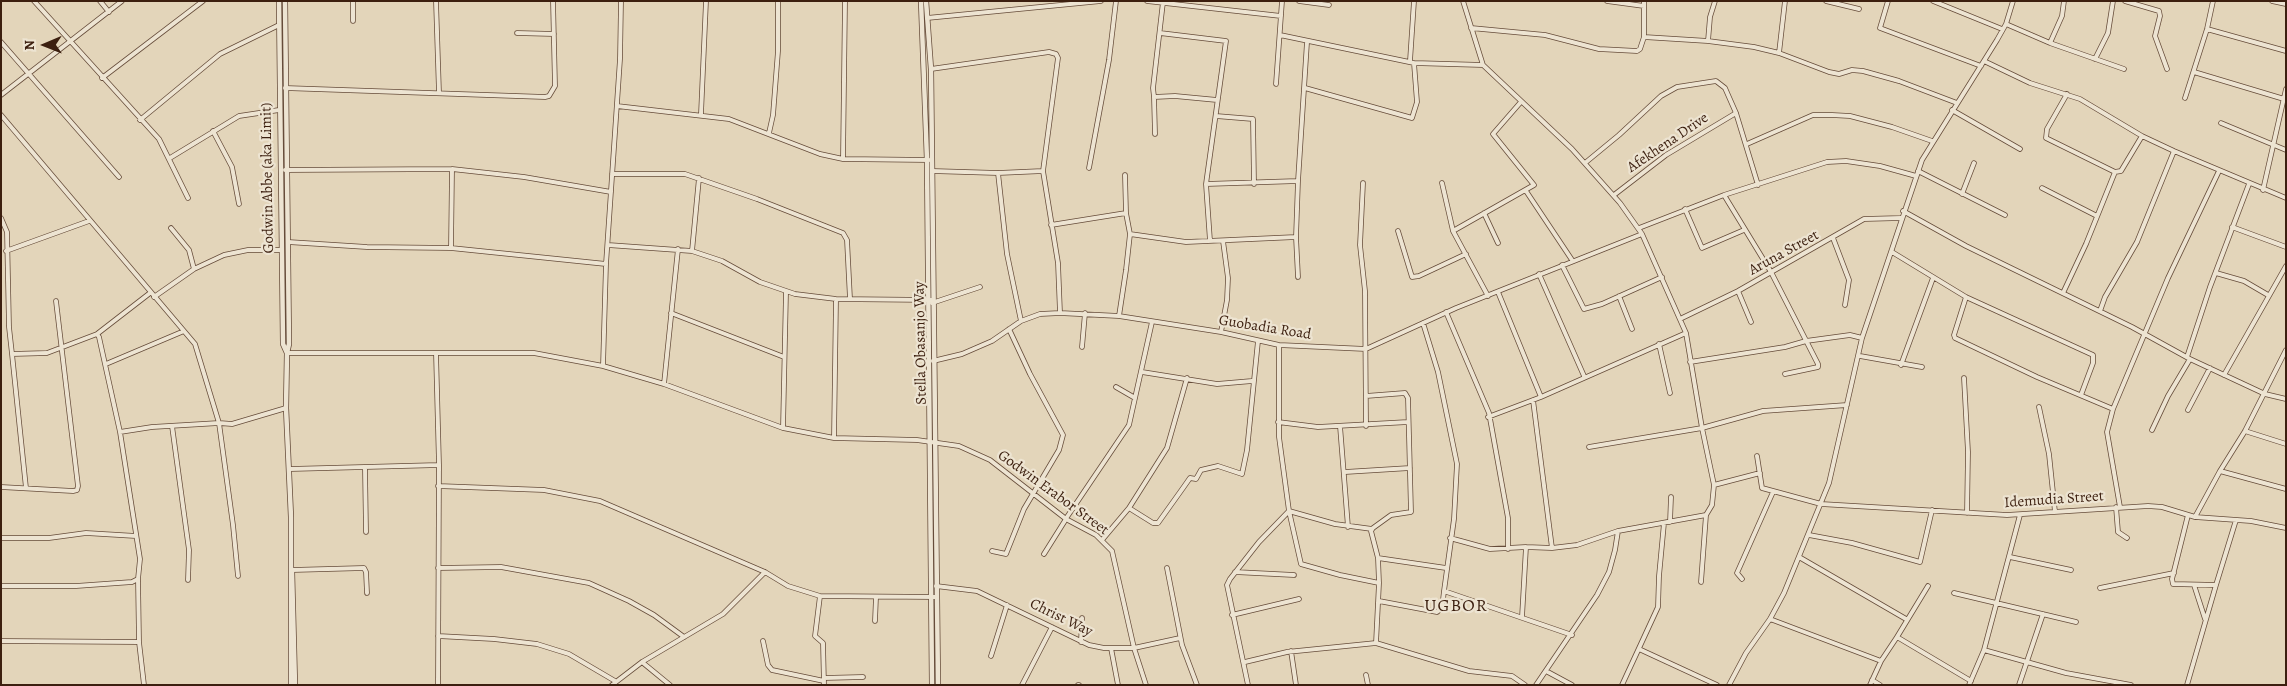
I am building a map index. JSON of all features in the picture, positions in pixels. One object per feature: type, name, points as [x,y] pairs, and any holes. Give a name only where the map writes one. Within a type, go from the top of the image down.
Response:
[{"type":"street","points":[[34,1],[70,43],[159,139],[188,198]]},
{"type":"street","points":[[100,1],[109,12]]},
{"type":"street","points":[[1,95],[30,75],[122,1]]},
{"type":"street","points":[[102,78],[203,1]]},
{"type":"street","name":"Godwin Abbe (aka Limit)","points":[[279,1],[283,344],[287,353]]},
{"type":"street","name":"Godwin Abbe (aka Limit)","points":[[284,1],[289,344],[287,353],[286,408],[290,469],[291,685]]},
{"type":"street","points":[[353,21],[354,1]]},
{"type":"street","points":[[436,1],[439,93]]},
{"type":"street","points":[[285,88],[534,98],[549,96],[554,86],[553,1]]},
{"type":"street","points":[[603,366],[606,264],[617,106],[621,1]]},
{"type":"street","points":[[701,114],[706,1]]},
{"type":"street","points":[[769,132],[773,115],[778,51],[778,1]]},
{"type":"street","points":[[843,158],[846,1]]},
{"type":"street","points":[[921,1],[925,32],[930,160],[931,373]]},
{"type":"street","name":"Stella Obasanjo Way","points":[[926,1],[927,18],[925,32],[931,69],[930,160],[932,172],[931,301],[933,361],[931,373],[936,586],[933,597],[938,685]]},
{"type":"street","points":[[927,18],[1100,1]]},
{"type":"street","points":[[1089,168],[1108,60],[1116,1]]},
{"type":"street","points":[[1149,1],[1281,16]]},
{"type":"street","points":[[1276,84],[1282,1]]},
{"type":"street","points":[[1299,1],[1329,5]]},
{"type":"street","points":[[1305,88],[1412,118],[1417,102],[1412,62],[1414,1]]},
{"type":"street","points":[[1464,1],[1483,65],[1520,103],[1549,126],[1614,195],[1639,228],[1686,332],[1702,428],[1714,484],[1712,504],[1706,515],[1701,582]]},
{"type":"street","points":[[1471,28],[1545,35],[1598,49],[1628,51],[1640,49],[1644,37],[1644,4],[1607,1]]},
{"type":"street","points":[[1708,40],[1715,1]]},
{"type":"street","points":[[1779,53],[1785,1]]},
{"type":"street","points":[[1826,1],[1859,9]]},
{"type":"street","points":[[1888,1],[1880,28],[1980,66]]},
{"type":"street","points":[[1933,1],[2002,29]]},
{"type":"street","points":[[1730,685],[1746,653],[1770,619],[1809,534],[1829,483],[1860,356],[1862,338],[1892,252],[1903,211],[1918,171],[1932,141],[2006,24],[2013,1]]},
{"type":"street","points":[[2050,43],[2062,16],[2064,1]]},
{"type":"street","points":[[2095,60],[2108,33],[2112,1]]},
{"type":"street","points":[[2125,1],[2159,11],[2160,16],[2155,36],[2167,69]]},
{"type":"street","points":[[2185,98],[2207,29],[2213,1]]},
{"type":"street","points":[[2272,1],[2286,4]]},
{"type":"street","points":[[1155,134],[1154,97],[1163,2]]},
{"type":"street","points":[[2006,24],[2050,43],[2124,69]]},
{"type":"street","points":[[140,120],[220,54],[279,25]]},
{"type":"street","points":[[2207,29],[2286,51]]},
{"type":"street","points":[[517,33],[554,34]]},
{"type":"street","points":[[1160,33],[1226,40],[1206,184],[1210,241]]},
{"type":"street","points":[[1280,36],[1412,62],[1483,65]]},
{"type":"street","points":[[1644,37],[1708,40],[1779,53],[1828,72],[1839,74],[1852,70],[1863,71],[1900,81],[1957,103]]},
{"type":"street","points":[[1,42],[119,177]]},
{"type":"street","points":[[1298,277],[1296,237],[1298,181],[1307,42]]},
{"type":"street","points":[[931,69],[1049,52],[1056,54],[1058,58],[1043,171],[1058,263],[1060,313]]},
{"type":"street","points":[[1984,61],[2030,82],[2080,99],[2142,136],[2249,184],[2286,198]]},
{"type":"street","points":[[2194,72],[2284,99]]},
{"type":"street","points":[[1584,163],[1619,135],[1661,96],[1677,87],[1716,82],[1725,88],[1736,113],[1758,185]]},
{"type":"street","points":[[2263,190],[2286,89]]},
{"type":"street","points":[[2067,94],[2046,129],[2046,138],[2115,172],[2121,170],[2142,136]]},
{"type":"street","points":[[1154,97],[1175,96],[1218,100]]},
{"type":"street","points":[[1453,232],[1534,185],[1504,151],[1493,134],[1520,103]]},
{"type":"street","points":[[617,106],[701,114],[729,119],[769,132],[820,154],[843,158],[930,160]]},
{"type":"street","points":[[170,158],[246,113],[279,110]]},
{"type":"street","points":[[1952,110],[2020,148]]},
{"type":"street","name":"Afekhena Drive","points":[[1614,195],[1666,155],[1703,131],[1736,113]]},
{"type":"street","points":[[1,115],[195,344],[219,423],[238,576]]},
{"type":"street","points":[[1746,144],[1813,115],[1850,116],[1892,127],[1932,141]]},
{"type":"street","points":[[1216,116],[1253,119],[1254,184]]},
{"type":"street","points":[[2221,123],[2286,150]]},
{"type":"street","points":[[214,131],[232,167],[239,204]]},
{"type":"street","points":[[2100,311],[2105,297],[2137,242],[2174,151]]},
{"type":"street","points":[[1639,228],[1724,195],[1827,162],[1846,161],[1880,166],[1916,176]]},
{"type":"street","points":[[1962,194],[1974,163]]},
{"type":"street","points":[[451,248],[452,169]]},
{"type":"street","points":[[280,170],[452,169],[524,177],[611,192]]},
{"type":"street","points":[[932,172],[998,173],[1043,171]]},
{"type":"street","points":[[1918,171],[2005,215]]},
{"type":"street","points":[[2127,538],[2118,532],[2118,507],[2107,432],[2112,409],[2146,335],[2168,278],[2219,171]]},
{"type":"street","points":[[2063,293],[2115,172]]},
{"type":"street","points":[[998,173],[1007,254],[1021,321]]},
{"type":"street","points":[[612,174],[685,174],[757,198],[843,234],[847,240],[850,299]]},
{"type":"street","points":[[1119,316],[1130,234],[1126,213],[1126,175]]},
{"type":"street","points":[[692,251],[699,178]]},
{"type":"street","points":[[1206,184],[1254,184],[1298,181]]},
{"type":"street","points":[[1363,183],[1360,244],[1365,291],[1366,426]]},
{"type":"street","points":[[1442,183],[1453,232],[1488,296]]},
{"type":"street","points":[[2152,430],[2188,358],[2232,227],[2249,184]]},
{"type":"street","points":[[2042,188],[2097,216]]},
{"type":"street","points":[[1526,191],[1572,260]]},
{"type":"street","points":[[1724,195],[1771,272],[1818,367],[1785,374]]},
{"type":"street","points":[[1685,209],[1702,248],[1744,230]]},
{"type":"street","points":[[1903,211],[1998,263],[2100,311],[2188,358],[2265,394],[2286,399]]},
{"type":"street","points":[[1051,225],[1126,213]]},
{"type":"street","points":[[1484,213],[1498,242]]},
{"type":"street","points":[[1,218],[7,232],[4,242],[6,251],[8,327],[26,488]]},
{"type":"street","name":"Aruna Street","points":[[1680,319],[1738,291],[1864,219],[1901,218]]},
{"type":"street","points":[[6,251],[89,221]]},
{"type":"street","points":[[2232,227],[2286,247]]},
{"type":"street","points":[[171,228],[189,250],[194,269]]},
{"type":"street","points":[[1398,231],[1412,277],[1419,276],[1466,254]]},
{"type":"street","points":[[1130,234],[1186,242],[1296,237]]},
{"type":"street","name":"Guobadia Road","points":[[933,361],[962,354],[992,342],[1021,321],[1040,314],[1060,313],[1119,316],[1220,332],[1280,345],[1366,349],[1446,312],[1572,260],[1642,234]]},
{"type":"street","points":[[1833,238],[1849,280],[1845,305]]},
{"type":"street","points":[[1220,332],[1227,300],[1228,278],[1223,241]]},
{"type":"street","points":[[288,242],[367,247],[451,248],[606,264]]},
{"type":"street","points":[[608,245],[692,251],[722,261],[760,282],[786,292],[836,299],[931,301],[980,287]]},
{"type":"street","points":[[664,384],[678,249]]},
{"type":"street","points":[[154,297],[194,269],[224,255],[248,250],[282,250]]},
{"type":"street","points":[[1892,252],[1966,297],[2093,355],[2094,360],[2081,395]]},
{"type":"street","points":[[1562,264],[1584,309],[1662,277]]},
{"type":"street","points":[[2224,375],[2286,266]]},
{"type":"street","points":[[2216,273],[2244,281],[2268,295]]},
{"type":"street","points":[[1539,274],[1584,376]]},
{"type":"street","points":[[1901,365],[1934,278]]},
{"type":"street","points":[[1738,291],[1751,322]]},
{"type":"street","points":[[783,428],[786,292]]},
{"type":"street","points":[[1498,292],[1541,397]]},
{"type":"street","points":[[12,354],[47,353],[62,349],[97,334],[150,293]]},
{"type":"street","points":[[1618,296],[1632,329]]},
{"type":"street","points":[[1966,297],[1954,335],[1955,338],[2036,377],[2112,409]]},
{"type":"street","points":[[834,438],[836,299]]},
{"type":"street","points":[[1,487],[73,491],[78,486],[56,301]]},
{"type":"street","points":[[1446,312],[1489,414],[1488,417],[1508,518],[1508,549]]},
{"type":"street","points":[[671,313],[784,357]]},
{"type":"street","points":[[1082,347],[1085,313]]},
{"type":"street","points":[[1044,554],[1129,425],[1152,322]]},
{"type":"street","points":[[1379,601],[1437,612],[1442,608],[1457,464],[1438,372],[1422,323]]},
{"type":"street","points":[[992,551],[1006,554],[1032,493],[1059,450],[1063,435],[1030,374],[1009,329]]},
{"type":"street","points":[[106,364],[184,331]]},
{"type":"street","points":[[1488,417],[1541,397],[1584,376],[1686,332]]},
{"type":"street","points":[[97,334],[106,364],[120,432],[140,559],[138,579],[139,642],[144,685]]},
{"type":"street","points":[[1690,362],[1785,348],[1806,342],[1850,335],[1862,338]]},
{"type":"street","points":[[1128,508],[1153,523],[1158,523],[1190,478],[1196,479],[1201,470],[1218,466],[1242,474],[1247,450],[1252,381],[1258,340]]},
{"type":"street","points":[[1659,344],[1670,393]]},
{"type":"street","points":[[1280,345],[1278,422],[1289,511],[1301,564],[1379,583]]},
{"type":"street","points":[[2195,517],[2220,471],[2245,431],[2285,351]]},
{"type":"street","name":"Godwin Erabor Street","points":[[287,353],[534,353],[603,366],[664,384],[783,428],[834,438],[932,441],[959,446],[990,460],[1032,493],[1102,540],[1112,551],[1117,566],[1134,648],[1146,685]]},
{"type":"street","points":[[436,353],[438,685]]},
{"type":"street","points":[[1860,356],[1901,365],[1922,367]]},
{"type":"street","points":[[2188,410],[2210,368]]},
{"type":"street","points":[[1142,372],[1217,384],[1252,381]]},
{"type":"street","points":[[1102,540],[1128,508],[1167,448],[1187,378]]},
{"type":"street","points":[[1964,378],[1968,452],[1967,512]]},
{"type":"street","points":[[1116,387],[1135,398]]},
{"type":"street","points":[[1366,396],[1406,394],[1408,422],[1411,512],[1391,515],[1372,529]]},
{"type":"street","points":[[1533,400],[1552,548]]},
{"type":"street","points":[[1589,447],[1702,428],[1763,411],[1847,405]]},
{"type":"street","points":[[2039,407],[2049,454],[2055,512]]},
{"type":"street","points":[[120,432],[172,426],[232,424],[286,408]]},
{"type":"street","points":[[1278,422],[1318,427],[1366,426],[1408,422]]},
{"type":"street","points":[[172,426],[189,550],[188,580]]},
{"type":"street","points":[[1340,426],[1348,527]]},
{"type":"street","points":[[2245,431],[2286,444]]},
{"type":"street","points":[[932,441],[932,685]]},
{"type":"street","points":[[1742,579],[1737,573],[1773,492],[1762,488],[1757,456]]},
{"type":"street","points":[[290,469],[438,465]]},
{"type":"street","points":[[365,468],[366,532]]},
{"type":"street","points":[[1345,472],[1410,468]]},
{"type":"street","points":[[2220,471],[2286,489]]},
{"type":"street","points":[[1714,484],[1760,474]]},
{"type":"street","points":[[438,486],[544,490],[600,500],[765,572],[788,586],[820,596],[933,597]]},
{"type":"street","name":"Idemudia Street","points":[[1773,492],[1821,504],[2020,515],[2118,507],[2162,507],[2195,517],[2236,520],[2286,528]]},
{"type":"street","points":[[1670,522],[1671,497]]},
{"type":"street","points":[[1809,534],[1852,543],[1920,562],[1932,510]]},
{"type":"street","points":[[1289,511],[1348,527],[1367,527],[1372,529]]},
{"type":"street","points":[[1248,685],[1245,662],[1232,615],[1227,586],[1235,572],[1289,511]]},
{"type":"street","points":[[1450,538],[1490,549],[1577,546],[1618,531],[1706,515]]},
{"type":"street","points":[[1897,637],[1970,683],[1984,650],[1998,604],[2020,515]]},
{"type":"street","points":[[2188,515],[2172,582],[2174,586],[2216,585]]},
{"type":"street","points":[[2187,685],[2205,619],[2236,520]]},
{"type":"street","points":[[1622,685],[1658,607],[1658,576],[1664,523]]},
{"type":"street","points":[[1372,529],[1378,558],[1379,583],[1376,643]]},
{"type":"street","points":[[1536,685],[1572,635],[1597,595],[1609,572],[1616,550],[1618,531]]},
{"type":"street","points":[[1,538],[50,538],[86,533],[136,536]]},
{"type":"street","points":[[1522,617],[1526,547]]},
{"type":"street","name":"Godwin Abbe (aka Limit)","points":[[290,555],[295,685]]},
{"type":"street","points":[[1799,557],[1906,619]]},
{"type":"street","points":[[2010,557],[2071,570]]},
{"type":"street","points":[[1378,558],[1446,568]]},
{"type":"street","points":[[438,568],[500,567],[589,583],[629,601],[654,615],[684,637]]},
{"type":"street","points":[[292,570],[364,568],[366,572],[367,593]]},
{"type":"street","points":[[1167,568],[1180,638],[1197,685]]},
{"type":"street","points":[[438,636],[494,639],[537,644],[569,654],[614,683],[642,662],[723,614],[765,572]]},
{"type":"street","points":[[1235,572],[1294,575]]},
{"type":"street","points":[[2100,588],[2174,573]]},
{"type":"street","points":[[1,586],[76,586],[138,579]]},
{"type":"street","points":[[2194,585],[2205,619]]},
{"type":"street","name":"Christ Way","points":[[936,586],[977,591],[1081,642],[1111,648],[1134,648],[1180,638]]},
{"type":"street","points":[[1880,685],[1871,682],[1906,619],[1928,586]]},
{"type":"street","points":[[1444,591],[1572,635]]},
{"type":"street","points":[[1954,593],[2076,622]]},
{"type":"street","points":[[820,596],[814,636],[823,643],[824,681]]},
{"type":"street","points":[[874,621],[876,596]]},
{"type":"street","points":[[1232,615],[1299,599]]},
{"type":"street","points":[[991,656],[1008,605]]},
{"type":"street","points":[[2019,685],[2043,614]]},
{"type":"street","points":[[1081,642],[1082,618]]},
{"type":"street","points":[[1770,619],[1882,660]]},
{"type":"street","points":[[1022,685],[1052,627]]},
{"type":"street","points":[[1,641],[139,642]]},
{"type":"street","points":[[763,641],[768,665],[772,670],[824,681],[864,677]]},
{"type":"street","points":[[1245,662],[1291,651],[1376,643],[1452,667],[1488,674],[1512,676],[1525,685]]},
{"type":"street","points":[[1111,648],[1118,685]]},
{"type":"street","points":[[1639,648],[1717,685]]},
{"type":"street","points":[[1984,650],[2066,673],[2131,685]]},
{"type":"street","points":[[1291,651],[1296,685]]},
{"type":"street","points":[[642,662],[670,685]]},
{"type":"street","points":[[1546,671],[1572,685]]},
{"type":"street","points":[[1366,675],[1368,685]]},
{"type":"district","name":"UGBOR","points":[[1456,607]]}]
